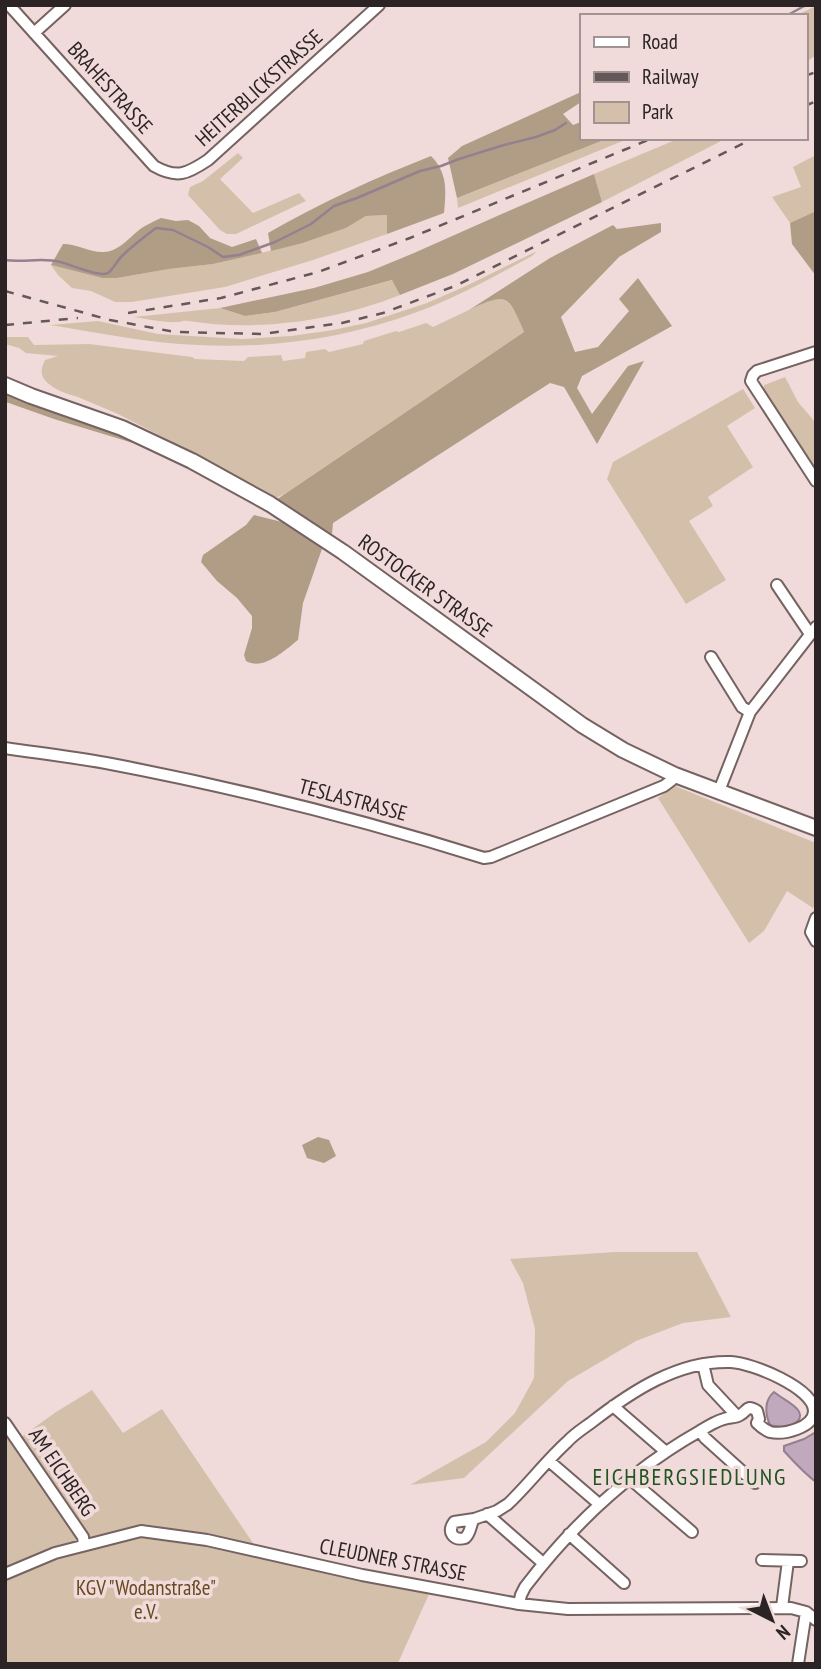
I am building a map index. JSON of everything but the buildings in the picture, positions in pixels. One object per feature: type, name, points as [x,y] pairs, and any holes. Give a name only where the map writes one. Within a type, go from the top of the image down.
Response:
[{"type":"main road","name":"ROSTOCKER STRASSE","points":[[5,385],[145,438],[270,504],[343,552],[582,725],[623,750],[675,775],[816,828]]},
{"type":"street","name":"BRAHESTRASSE","points":[[9,5],[154,166],[175,174],[194,170]]},
{"type":"street","points":[[34,33],[65,5]]},
{"type":"street","name":"HEITERBLICKSTRASSE","points":[[194,170],[379,5]]},
{"type":"street","points":[[816,352],[757,371],[751,381],[816,481]]},
{"type":"street","points":[[719,791],[750,712],[813,631],[777,585]]},
{"type":"street","points":[[711,657],[743,707],[750,712]]},
{"type":"street","name":"TESLASTRASSE","points":[[5,748],[102,763],[267,798],[415,836],[484,858],[664,786],[675,775]]},
{"type":"street","points":[[816,918],[811,932],[816,942]]},
{"type":"street","points":[[474,1519],[508,1504],[568,1441],[613,1406],[681,1369],[703,1364],[733,1362],[754,1366],[785,1380],[802,1393],[812,1402],[815,1411],[813,1416],[805,1425],[778,1433],[769,1432],[757,1423],[746,1425],[708,1385],[703,1364]]},
{"type":"street","points":[[613,1406],[666,1452]]},
{"type":"street","points":[[519,1604],[525,1587],[543,1563],[599,1504],[666,1452],[721,1419],[739,1415]]},
{"type":"street","name":"AM EICHBERG","points":[[5,1423],[83,1537],[84,1545]]},
{"type":"street","points":[[700,1431],[755,1483]]},
{"type":"street","points":[[549,1461],[599,1504]]},
{"type":"street","points":[[629,1479],[692,1532]]},
{"type":"street","points":[[487,1514],[543,1563]]},
{"type":"street","name":"CLEUDNER STRASSE","points":[[5,1574],[55,1553],[141,1531],[206,1539],[362,1575],[519,1604],[569,1609],[782,1607],[806,1612],[816,1620]]},
{"type":"street","points":[[569,1534],[624,1583]]},
{"type":"street","points":[[762,1560],[800,1561]]},
{"type":"street","points":[[782,1607],[788,1560]]},
{"type":"street","points":[[798,1664],[806,1612]]},
{"type":"green space","points":[[816,6],[816,55],[807,62],[807,14],[799,14]]},
{"type":"green space","points":[[604,140],[625,140],[458,208],[457,198]]},
{"type":"green space","points":[[675,140],[723,140],[602,202],[594,174]]},
{"type":"green space","points":[[238,153],[243,158],[220,179],[253,213],[299,193],[306,201],[236,234],[227,234],[220,230],[188,195],[190,187],[203,181]]},
{"type":"green space","points":[[816,155],[816,211],[790,223],[772,197],[801,187],[793,167]]},
{"type":"green space","points":[[387,215],[387,234],[313,260],[225,287],[132,302],[115,302],[91,291],[72,288],[51,265],[102,278],[117,278],[213,264],[303,243],[346,228],[366,216]]},
{"type":"green space","points":[[537,251],[490,279],[432,306],[364,329],[309,340],[226,346],[179,344],[50,325],[98,321],[158,334],[242,339],[333,330],[366,323],[427,303]]},
{"type":"green space","points":[[393,280],[400,295],[349,312],[295,322],[241,325],[167,322],[134,317],[220,308],[245,316],[275,312]]},
{"type":"green space","points":[[500,298],[513,308],[524,332],[276,498],[118,414],[52,386],[42,376],[42,367],[45,360],[58,356],[26,353],[5,344],[5,337],[28,337],[34,345],[89,344],[195,359],[244,361],[248,357],[281,355],[283,361],[305,358],[306,352],[325,349],[329,352],[363,344],[364,341],[426,323],[433,327],[490,300]]},
{"type":"green space","points":[[785,377],[798,402],[816,423],[816,468],[764,390],[764,385]]},
{"type":"green space","points":[[743,389],[755,408],[727,426],[753,467],[708,497],[713,506],[689,521],[726,580],[686,604],[607,479],[613,462]]},
{"type":"green space","points":[[675,786],[816,843],[816,902],[813,908],[787,891],[764,931],[749,943],[658,798]]},
{"type":"green space","points":[[615,1252],[697,1252],[731,1317],[683,1323],[636,1341],[568,1381],[464,1478],[410,1485],[486,1442],[515,1413],[534,1378],[535,1329],[523,1283],[510,1259]]},
{"type":"green space","points":[[92,1390],[123,1433],[162,1409],[255,1546],[141,1531],[83,1542],[17,1440]]},
{"type":"green space","points":[[5,1427],[77,1539],[74,1543],[5,1571]]},
{"type":"green space","name":"KGV \"Wodanstraße\" e.V.","points":[[143,1535],[191,1541],[430,1592],[398,1663],[5,1664],[5,1576],[91,1546]]},
{"type":"shaded area","points":[[580,92],[580,103],[563,114],[573,125],[580,122],[580,140],[604,140],[457,198],[448,158],[462,146]]},
{"type":"shaded area","points":[[431,156],[443,176],[444,213],[387,234],[387,215],[366,216],[346,228],[271,251],[268,233],[348,191]]},
{"type":"shaded area","points":[[594,174],[602,202],[453,274],[400,295],[392,280],[275,312],[245,316],[220,308],[314,288],[368,272]]},
{"type":"shaded area","points":[[816,211],[816,276],[792,244],[790,223]]},
{"type":"shaded area","points":[[161,218],[188,220],[199,226],[210,238],[232,247],[256,239],[262,253],[213,264],[117,278],[102,278],[51,265],[63,244],[97,252],[108,251]]},
{"type":"shaded area","points":[[661,223],[661,232],[619,257],[561,317],[575,352],[598,347],[629,311],[619,299],[638,278],[672,326],[582,376],[577,388],[592,414],[628,366],[644,361],[597,444],[564,387],[550,383],[333,523],[332,534],[270,504],[524,332],[514,310],[505,300],[491,300],[469,310],[550,258],[613,225],[617,229]]},
{"type":"shaded area","points":[[5,390],[130,437],[133,443],[6,402]]},
{"type":"shaded area","points":[[254,515],[294,525],[323,546],[303,603],[298,640],[281,654],[260,663],[246,661],[244,655],[252,628],[252,616],[201,562],[203,555],[246,525]]},
{"type":"shaded area","points":[[318,1137],[329,1140],[336,1156],[324,1163],[307,1158],[302,1145]]},
{"type":"shaded area","points":[[774,1392],[798,1410],[800,1415],[796,1422],[785,1426],[770,1425],[766,1407]]},
{"type":"shaded area","points":[[816,1432],[816,1482],[784,1451],[784,1446]]},
{"type":"waterway","points":[[790,14],[806,5]]},
{"type":"waterway","points":[[5,260],[53,261],[104,274],[156,228],[173,230],[223,257],[239,255],[275,242],[311,224],[334,206],[420,171],[536,137],[566,123]]},
{"type":"railway","points":[[807,75],[816,72]]},
{"type":"railway","points":[[807,105],[816,101]]},
{"type":"railway","points":[[128,313],[221,298],[318,272],[410,238],[648,140]]},
{"type":"railway","points":[[5,291],[110,320],[175,332],[263,334],[342,323],[383,313],[455,286],[750,140]]},
{"type":"railway","points":[[5,325],[78,318]]},
{"type":"district","name":"EICHBERGSIEDLUNG","points":[[690,1477]]}]
